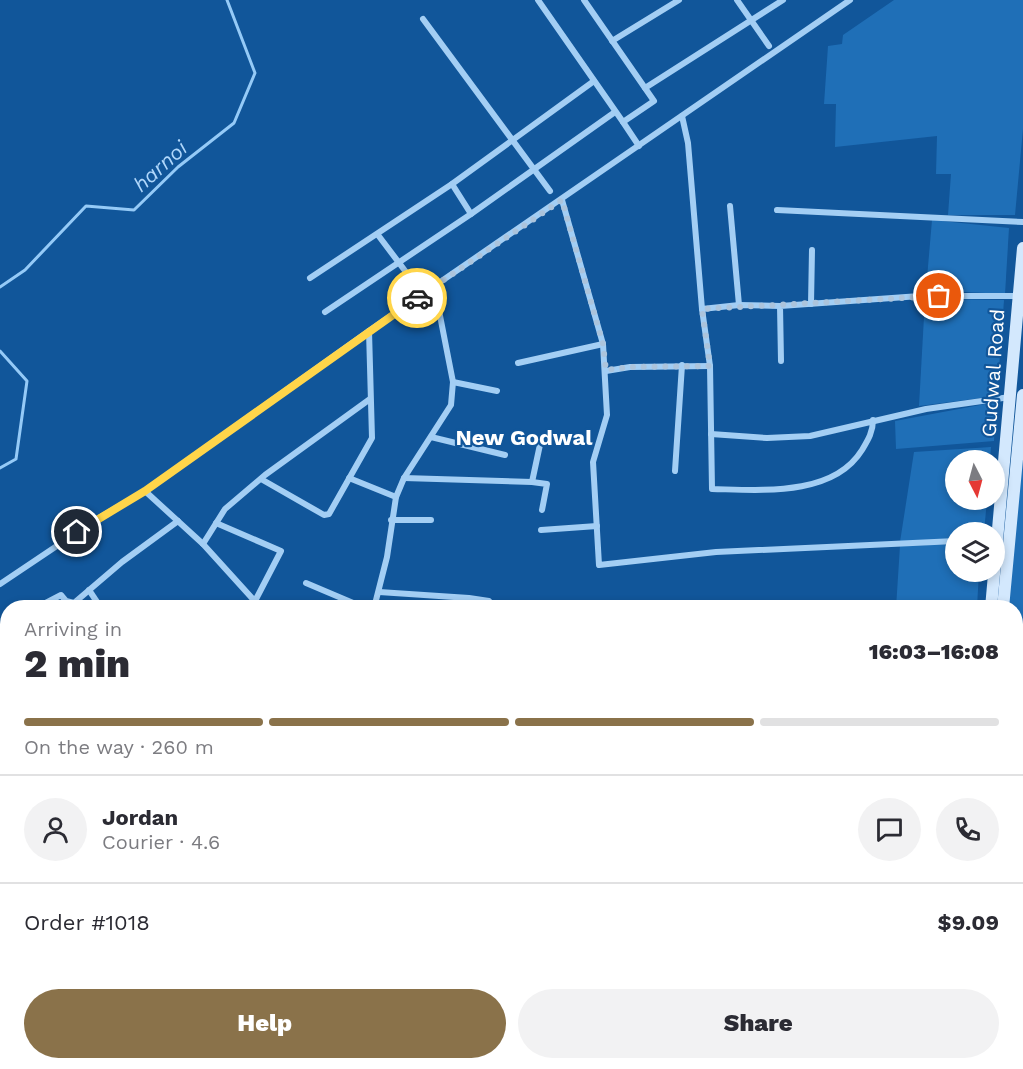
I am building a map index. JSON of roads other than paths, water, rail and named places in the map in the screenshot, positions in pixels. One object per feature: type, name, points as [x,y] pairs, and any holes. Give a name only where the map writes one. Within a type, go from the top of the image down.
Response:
[{"type":"main road","name":"Gudwal Road","points":[[1004,600],[1017,396],[1018,296],[1023,248]]},
{"type":"main road","name":"Gudwal Road","points":[[998,522],[1017,396]]},
{"type":"main road","name":"Gudwal Road","points":[[992,600],[994,582]]},
{"type":"street","points":[[538,0],[639,146]]},
{"type":"street","points":[[584,0],[654,101],[623,122]]},
{"type":"street","points":[[612,40],[679,0]]},
{"type":"street","points":[[737,0],[769,46]]},
{"type":"street","points":[[645,88],[783,0]]},
{"type":"street","points":[[0,584],[97,519],[145,491],[434,285],[562,200],[850,0]]},
{"type":"street","points":[[423,19],[550,191]]},
{"type":"street","points":[[310,278],[452,184],[594,81]]},
{"type":"street","points":[[325,312],[471,214],[615,112]]},
{"type":"street","points":[[682,116],[688,144],[702,309],[710,366],[712,489],[786,488],[824,480],[854,462],[870,436],[873,420]]},
{"type":"street","points":[[452,184],[471,214]]},
{"type":"street","points":[[562,200],[603,344],[606,370],[607,415],[593,462],[599,565],[716,552],[945,542]]},
{"type":"street","points":[[730,207],[740,305]]},
{"type":"street","points":[[777,210],[1023,222]]},
{"type":"street","points":[[378,235],[415,284]]},
{"type":"street","points":[[811,304],[812,250]]},
{"type":"street","points":[[376,600],[396,497],[404,478],[451,405],[453,382],[434,285]]},
{"type":"street","points":[[702,309],[740,305],[780,306],[920,297],[1018,296]]},
{"type":"street","points":[[780,306],[781,361]]},
{"type":"street","points":[[261,479],[324,515],[328,514],[372,438],[369,331]]},
{"type":"street","points":[[518,363],[603,344]]},
{"type":"street","points":[[606,370],[682,365],[710,366]]},
{"type":"street","points":[[675,471],[682,365]]},
{"type":"street","points":[[453,382],[497,391]]},
{"type":"street","points":[[711,434],[767,438],[810,436],[873,420],[1017,396]]},
{"type":"street","points":[[203,544],[225,509],[261,479],[370,399]]},
{"type":"street","points":[[430,437],[506,455]]},
{"type":"street","points":[[532,482],[541,440]]},
{"type":"street","points":[[349,478],[396,497]]},
{"type":"street","points":[[404,478],[547,484],[542,510]]},
{"type":"street","points":[[145,491],[203,544],[254,600]]},
{"type":"street","points":[[391,520],[431,520]]},
{"type":"street","points":[[77,600],[178,521]]},
{"type":"street","points":[[216,523],[280,551],[256,600]]},
{"type":"street","points":[[541,530],[597,526]]},
{"type":"street","points":[[306,583],[346,600]]},
{"type":"street","points":[[89,590],[96,600]]},
{"type":"street","points":[[379,592],[482,600]]},
{"type":"street","points":[[50,600],[61,594],[65,600]]},
{"type":"waterway","name":"harnoi","points":[[0,287],[25,270],[86,206],[134,210],[178,167],[234,123],[255,73],[227,0]]},
{"type":"waterway","name":"harnoi","points":[[0,351],[27,381],[16,459],[0,468]]},
{"type":"district","name":"New Godwal","points":[[524,437]]}]
